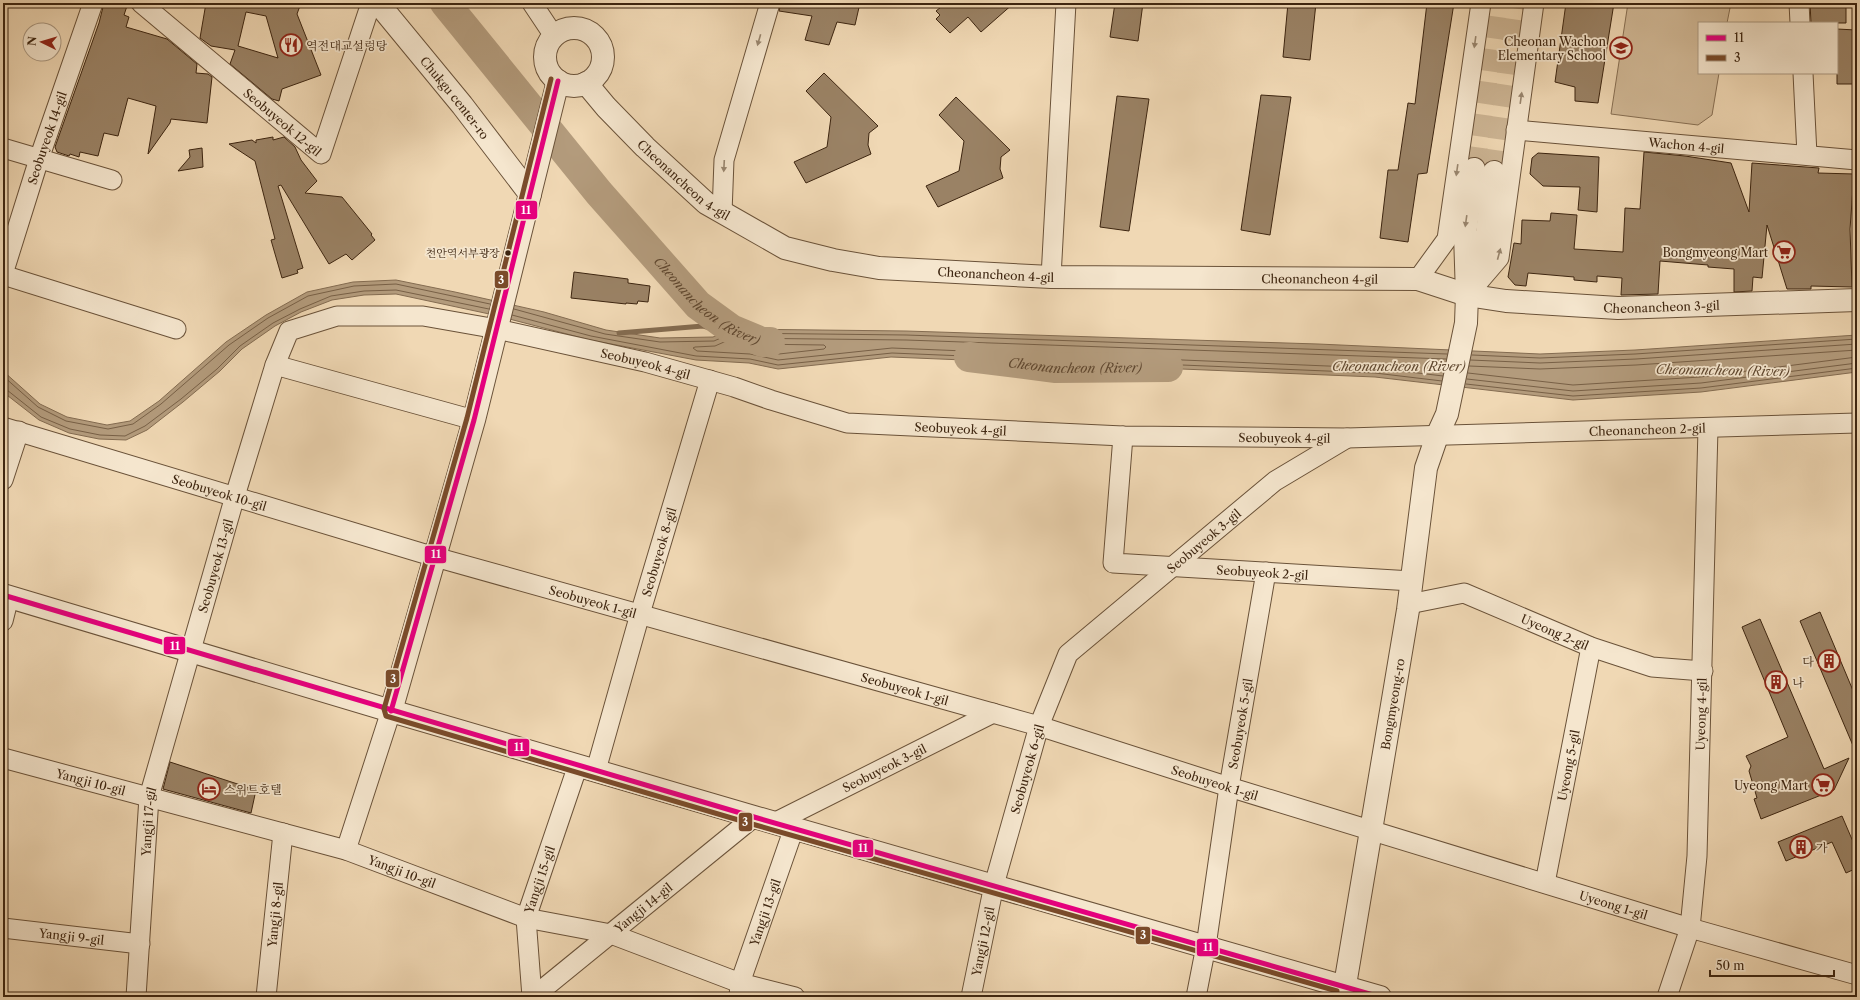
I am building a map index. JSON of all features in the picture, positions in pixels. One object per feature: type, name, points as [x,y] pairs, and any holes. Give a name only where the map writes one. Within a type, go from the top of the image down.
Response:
[{"type":"street","name":"Seobuyeok 14-gil","points":[[3,275],[39,159],[94,3]]},
{"type":"street","name":"Seobuyeok 12-gil","points":[[141,3],[321,154],[371,3]]},
{"type":"street","name":"Chukgu center-ro","points":[[378,3],[531,189]]},
{"type":"street","points":[[532,3],[554,36]]},
{"type":"street","points":[[722,213],[724,160],[770,3]]},
{"type":"street","points":[[1051,277],[1066,3]]},
{"type":"street","points":[[1418,279],[1447,239],[1481,3]]},
{"type":"street","points":[[1467,296],[1499,258],[1534,3]]},
{"type":"street","points":[[1799,3],[1800,22]]},
{"type":"street","points":[[572,28],[582,29],[591,33],[602,49],[600,69],[594,77],[586,83],[572,85],[558,81],[550,72],[545,59],[546,51],[554,36],[562,30],[572,28]]},
{"type":"street","points":[[1803,74],[1807,156]]},
{"type":"street","points":[[346,850],[391,711],[474,420],[558,81]]},
{"type":"street","name":"Cheonancheon 4-gil","points":[[586,83],[606,107],[645,147],[706,203],[785,248],[833,260],[879,268],[1051,277],[1418,279],[1467,296]]},
{"type":"street","name":"Wachon 4-gil","points":[[1516,130],[1857,160]]},
{"type":"street","points":[[3,148],[112,180]]},
{"type":"street","name":"Bongmyeong-ro","points":[[1344,992],[1409,604],[1426,468],[1437,436],[1447,414],[1466,323],[1467,296],[1464,234],[1484,170]]},
{"type":"street","points":[[3,275],[176,329]]},
{"type":"street","name":"Cheonancheon 3-gil","points":[[1467,296],[1506,301],[1618,308],[1857,300]]},
{"type":"street","name":"Seobuyeok 4-gil","points":[[275,365],[290,331],[337,316],[423,316],[497,329],[645,362],[710,380],[847,423],[1123,436],[1347,438],[1437,436]]},
{"type":"street","points":[[275,365],[474,420]]},
{"type":"street","name":"Seobuyeok 13-gil","points":[[192,651],[235,496],[275,365]]},
{"type":"street","name":"Seobuyeok 8-gil","points":[[587,768],[640,614],[710,380]]},
{"type":"street","name":"Cheonancheon 2-gil","points":[[1437,436],[1857,424]]},
{"type":"street","name":"Uyeong 4-gil","points":[[1667,997],[1690,928],[1697,856],[1703,671],[1708,428]]},
{"type":"street","points":[[3,480],[11,429]]},
{"type":"street","name":"Seobuyeok 10-gil","points":[[11,429],[435,557]]},
{"type":"street","name":"Seobuyeok 2-gil","points":[[1123,436],[1113,563],[1412,581]]},
{"type":"street","name":"Seobuyeok 3-gil","points":[[1068,654],[1275,482],[1347,438]]},
{"type":"street","name":"Seobuyeok 1-gil","points":[[435,557],[1039,726],[1229,787],[1372,829]]},
{"type":"street","name":"Seobuyeok 5-gil","points":[[1196,997],[1206,946],[1229,787],[1266,572]]},
{"type":"street","name":"Uyeong 2-gil","points":[[1409,604],[1464,593],[1591,647],[1652,667],[1703,671]]},
{"type":"street","points":[[3,622],[6,596],[754,817],[1206,946],[1344,992],[1380,997]]},
{"type":"street","name":"Uyeong 5-gil","points":[[1545,883],[1591,647]]},
{"type":"street","name":"Yangji 17-gil","points":[[136,997],[150,797],[192,651]]},
{"type":"street","name":"Seobuyeok 6-gil","points":[[994,885],[1039,726],[1068,654]]},
{"type":"street","name":"Seobuyeok 3-gil","points":[[785,825],[993,713]]},
{"type":"street","name":"Yangji 10-gil","points":[[3,758],[346,850],[526,918],[611,934],[739,990],[795,997]]},
{"type":"street","name":"Yangji 15-gil","points":[[532,997],[526,918],[587,768]]},
{"type":"street","name":"Yangji 14-gil","points":[[532,997],[754,817]]},
{"type":"street","name":"Yangji 13-gil","points":[[739,990],[785,825]]},
{"type":"street","name":"Uyeong 1-gil","points":[[1372,829],[1690,928],[1857,975]]},
{"type":"street","name":"Yangji 8-gil","points":[[266,997],[283,833]]},
{"type":"street","name":"Yangji 12-gil","points":[[971,997],[994,885]]},
{"type":"street","name":"Yangji 9-gil","points":[[3,928],[140,944]]},
{"type":"shaded area","points":[[1628,3],[1731,3],[1727,22],[1698,22],[1698,74],[1719,74],[1712,115],[1698,125],[1611,114]]},
{"type":"water","points":[[396,280],[544,312],[606,330],[660,338],[713,337],[731,329],[906,331],[1318,344],[1540,354],[1635,350],[1857,335],[1857,372],[1701,392],[1573,400],[1375,377],[891,357],[778,369],[749,363],[696,360],[590,340],[494,315],[396,294],[364,295],[332,300],[301,312],[275,326],[242,349],[220,371],[147,430],[126,440],[99,439],[69,433],[39,420],[3,392],[3,371],[40,404],[67,417],[107,425],[130,421],[159,401],[226,342],[266,315],[307,292],[353,282]]},
{"type":"building","points":[[104,3],[128,3],[124,15],[129,17],[126,27],[167,39],[197,64],[196,73],[208,74],[212,77],[207,123],[171,119],[170,123],[148,154],[156,106],[128,98],[118,136],[104,133],[98,156],[80,152],[79,157],[70,154],[69,156],[57,152],[55,147],[99,23]]},
{"type":"building","points":[[206,3],[301,3],[297,14],[321,75],[282,89],[279,101],[272,99],[230,64],[235,50],[211,46],[200,38]],"holes":[[[246,12],[266,16],[278,58],[238,46]]]},
{"type":"building","points":[[781,3],[860,3],[855,25],[837,22],[829,45],[805,40],[812,16],[779,11]]},
{"type":"building","points":[[946,3],[1014,3],[981,32],[968,17],[950,33],[936,19],[940,15],[936,11]]},
{"type":"building","points":[[1115,3],[1143,3],[1138,41],[1110,37]]},
{"type":"building","points":[[1288,3],[1316,3],[1310,60],[1283,57]]},
{"type":"building","points":[[1427,3],[1454,3],[1427,173],[1418,174],[1408,242],[1380,238],[1388,170],[1398,170],[1408,103],[1415,104]]},
{"type":"building","points":[[1566,3],[1614,3],[1598,103],[1575,101],[1575,87],[1555,82]]},
{"type":"building","points":[[1810,3],[1846,3],[1846,23],[1811,22]]},
{"type":"building","points":[[1838,29],[1856,30],[1857,84],[1837,84]]},
{"type":"building","points":[[824,73],[878,126],[869,133],[868,145],[871,154],[806,183],[794,162],[827,147],[831,117],[806,91]]},
{"type":"building","points":[[1261,95],[1291,97],[1270,235],[1241,230]]},
{"type":"building","points":[[1117,96],[1149,99],[1129,231],[1100,227]]},
{"type":"building","points":[[956,97],[1010,150],[1001,157],[1000,169],[1003,178],[938,207],[926,186],[959,171],[964,141],[939,115]]},
{"type":"building","points":[[273,137],[273,140],[284,137],[295,147],[301,160],[317,181],[305,193],[342,197],[372,234],[371,235],[375,240],[352,260],[346,254],[329,264],[281,185],[278,186],[303,268],[297,270],[298,273],[282,278],[271,240],[275,239],[255,161],[229,144],[252,140],[256,143],[256,140]]},
{"type":"building","points":[[202,148],[203,167],[178,171],[190,157],[189,150]]},
{"type":"building","points":[[1644,152],[1731,163],[1749,212],[1752,163],[1819,168],[1818,173],[1854,174],[1850,229],[1852,287],[1811,286],[1811,289],[1787,289],[1767,225],[1762,278],[1753,277],[1752,291],[1734,292],[1734,269],[1660,261],[1658,294],[1621,295],[1622,278],[1597,276],[1597,282],[1574,280],[1574,277],[1528,273],[1526,286],[1515,285],[1508,277],[1514,243],[1521,244],[1522,220],[1550,221],[1551,213],[1577,215],[1574,249],[1623,252],[1625,208],[1640,209]]},
{"type":"building","points":[[1538,153],[1599,157],[1597,212],[1578,210],[1580,187],[1543,186],[1530,174],[1532,158]]},
{"type":"building","points":[[574,272],[628,279],[628,283],[650,286],[648,302],[638,301],[637,304],[626,304],[571,298]]},
{"type":"building","name":"다","points":[[1820,612],[1857,700],[1857,755],[1800,621]]},
{"type":"building","points":[[1760,619],[1824,769],[1849,758],[1834,790],[1761,819],[1754,799],[1757,798],[1749,771],[1751,766],[1746,756],[1788,737],[1742,627]]},
{"type":"building","name":"스위트호텔","points":[[170,762],[256,790],[251,813],[163,789]]},
{"type":"building","name":"가","points":[[1842,816],[1857,851],[1857,868],[1846,873],[1832,842],[1786,861],[1778,842]]},
{"type":"waterway","name":"Cheonancheon (River)","points":[[445,3],[599,193],[698,305],[731,329],[762,342],[770,342]]},
{"type":"waterway","points":[[619,333],[703,326],[729,333]]},
{"type":"waterway","name":"Cheonancheon (River)","points":[[969,357],[1056,368],[1168,367]]},
{"type":"tunnel","points":[[1474,169],[1497,3]]},
{"type":"tunnel","points":[[1494,172],[1518,3]]},
{"type":"transit line","name":"3","points":[[551,79],[467,418],[384,709],[386,716],[752,824],[1337,991],[1336,996]]},
{"type":"transit line","name":"11","points":[[391,711],[474,420],[558,81]]},
{"type":"transit line","name":"11","points":[[3,595],[754,817],[1380,997]]},
{"type":"place","name":"역전대교설렁탕","points":[[291,45]]},
{"type":"place","name":"Cheonan Wachon Elementary School","points":[[1621,48]]},
{"type":"place","name":"Bongmyeong Mart","points":[[1784,252]]},
{"type":"place","name":"천안역서부광장","points":[[508,253]]},
{"type":"place","name":"다","points":[[1829,661]]},
{"type":"place","name":"나","points":[[1776,682]]},
{"type":"place","name":"Uyeong Mart","points":[[1823,785]]},
{"type":"place","name":"스위트호텔","points":[[209,789]]},
{"type":"place","name":"가","points":[[1801,847]]}]
